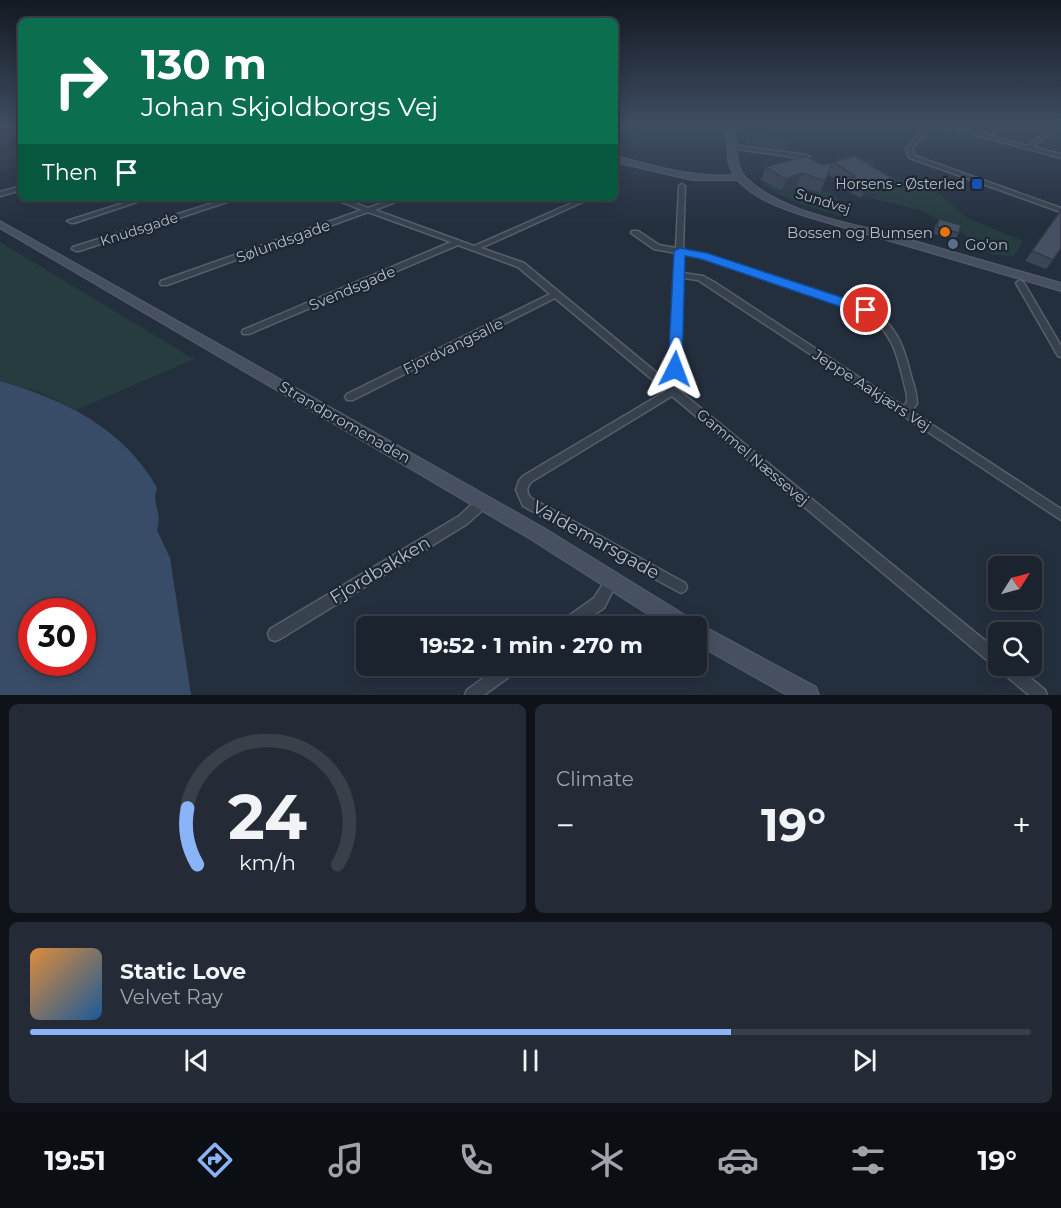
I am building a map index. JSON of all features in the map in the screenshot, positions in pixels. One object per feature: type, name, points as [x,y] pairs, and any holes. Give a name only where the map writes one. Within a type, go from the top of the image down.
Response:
[{"type":"street","points":[[618,160],[687,178],[740,177],[731,158]]},
{"type":"street","points":[[916,158],[1061,210]]},
{"type":"street","name":"Sundvej","points":[[740,177],[756,190],[783,204],[1061,287]]},
{"type":"street","points":[[664,383],[675,372],[682,186]]},
{"type":"street","points":[[0,194],[18,189]]},
{"type":"street","points":[[71,221],[136,201]]},
{"type":"street","name":"Knudsgade","points":[[76,249],[227,201]]},
{"type":"street","name":"Gammel Næssevej","points":[[344,201],[516,262],[988,652]]},
{"type":"street","name":"Sølundsgade","points":[[164,283],[394,201]]},
{"type":"street","points":[[475,248],[580,201]]},
{"type":"street","name":"Strandpromenaden","points":[[0,224],[483,502],[669,616]]},
{"type":"street","points":[[635,233],[657,247],[709,257],[866,310],[880,318],[893,331],[912,395],[912,404],[904,411]]},
{"type":"street","name":"Svendsgade","points":[[246,332],[458,242]]},
{"type":"street","name":"Jeppe Aakjærs Vej","points":[[679,275],[705,280],[1061,515]]},
{"type":"street","points":[[1020,283],[1061,354]]},
{"type":"street","name":"Fjordvangsalle","points":[[350,397],[556,294]]},
{"type":"street","name":"Valdemarsgade","points":[[673,391],[527,479],[521,491],[527,502],[681,587]]},
{"type":"street","name":"Fjordbakken","points":[[275,634],[463,520],[483,502]]},
{"type":"street","points":[[581,616],[599,603],[612,580]]},
{"type":"street","points":[[707,639],[808,695]]},
{"type":"street","points":[[472,695],[498,676]]},
{"type":"street","points":[[1017,676],[1040,695]]},
{"type":"shaded area","points":[[0,158],[18,158],[18,167],[0,171]]},
{"type":"green space","points":[[866,158],[875,162],[870,167],[873,170],[940,194],[966,217],[1023,241],[1014,256],[993,255],[957,229],[920,210],[870,198],[865,199],[880,192],[889,191],[835,159]]},
{"type":"green space","points":[[766,183],[782,191],[797,186],[820,193],[821,190],[834,194],[840,202],[799,189],[794,198],[845,212],[851,211],[847,218],[814,208],[792,200],[762,184]]},
{"type":"green space","points":[[0,242],[194,359],[76,410],[42,393],[0,381]]},
{"type":"water","points":[[0,381],[46,397],[90,419],[127,448],[157,488],[155,499],[159,518],[157,530],[170,558],[191,695],[0,695]]},
{"type":"building","points":[[797,158],[810,158],[822,165],[832,163],[825,181],[802,173],[786,179],[765,167]]},
{"type":"building","points":[[859,158],[892,178],[866,186],[833,162]]},
{"type":"building","points":[[1061,210],[1061,248],[1053,260],[1032,251]]},
{"type":"building","points":[[939,219],[961,225],[959,233],[937,227]]},
{"type":"place","name":"Horsens - Østerled","points":[[977,184]]},
{"type":"place","name":"Bossen og Bumsen","points":[[945,232]]},
{"type":"place","name":"Go'on","points":[[953,244]]},
{"type":"route","points":[[675,369],[680,251],[703,256],[866,310]]}]
